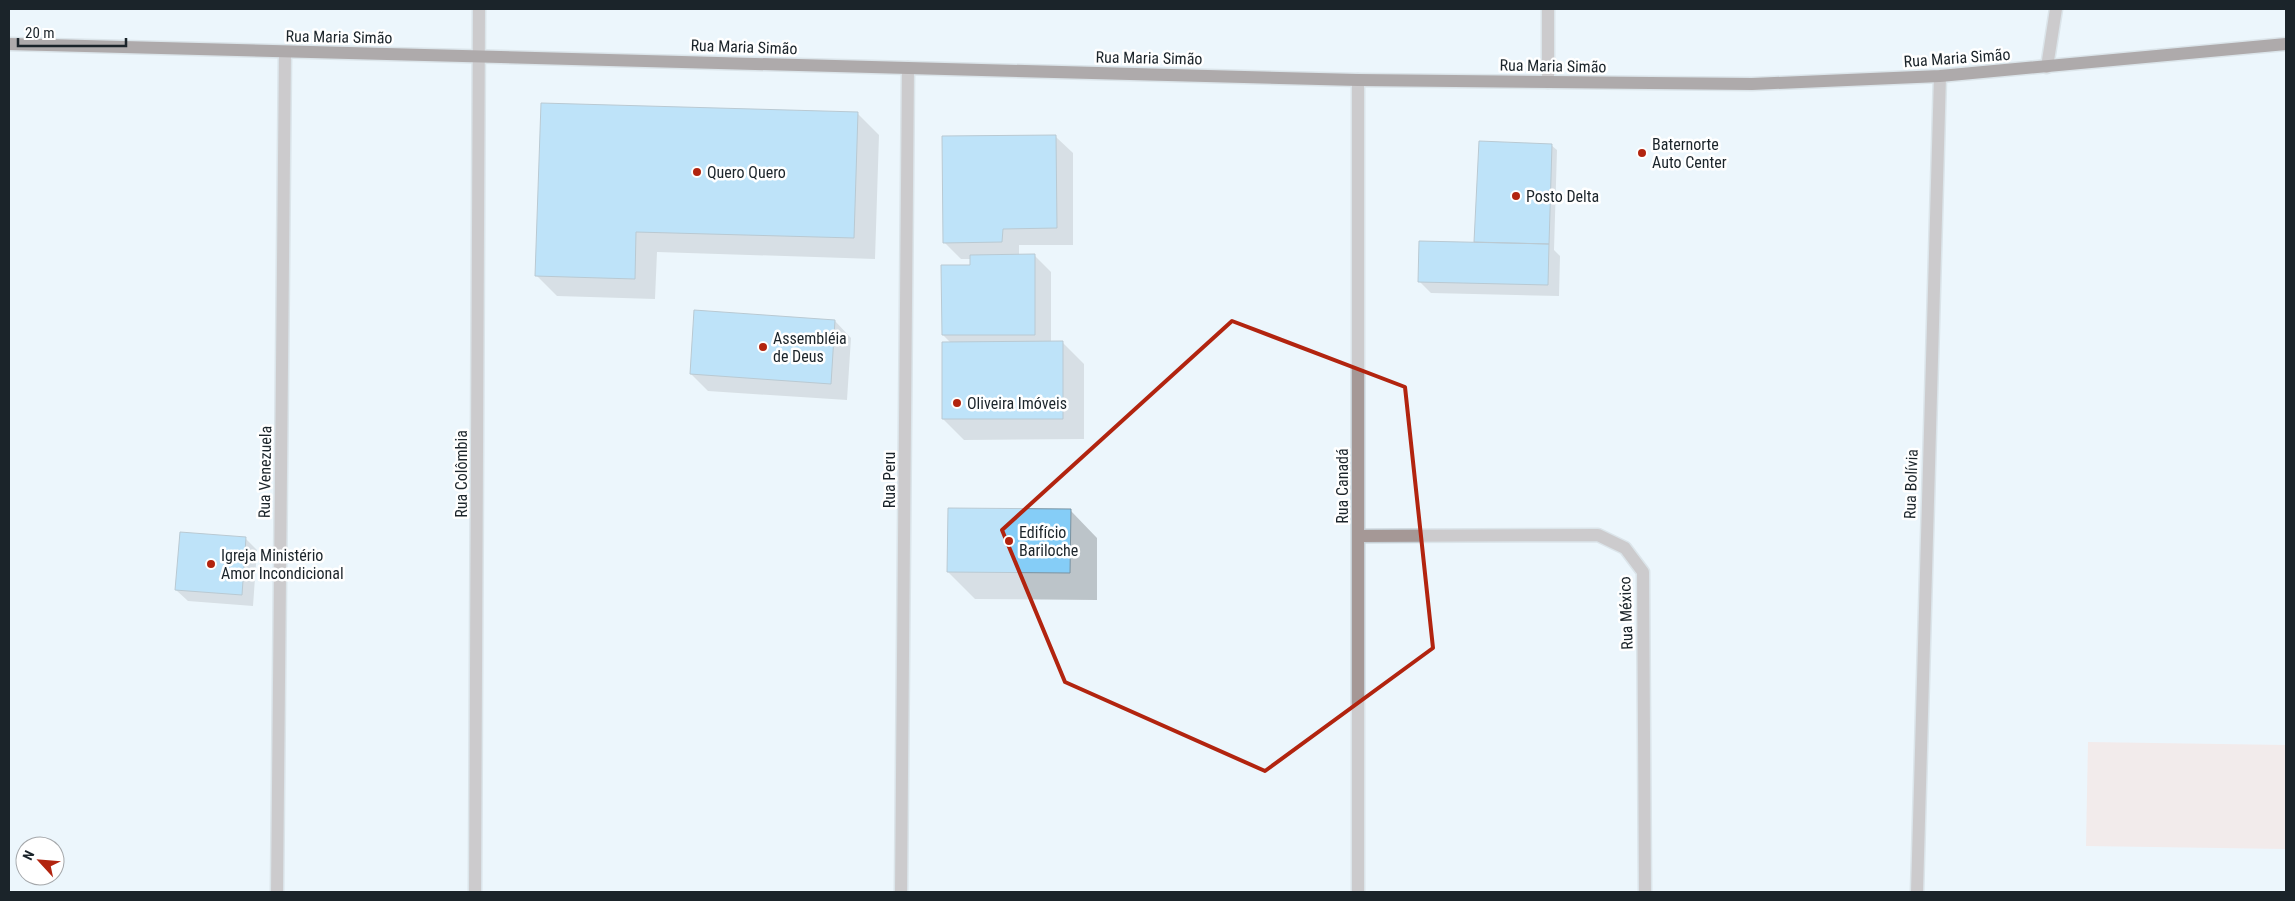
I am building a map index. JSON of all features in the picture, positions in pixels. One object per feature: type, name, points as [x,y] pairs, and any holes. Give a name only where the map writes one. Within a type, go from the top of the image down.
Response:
[{"type":"main road","name":"Rua Maria Simão","points":[[9,44],[1358,80],[1752,84],[1940,76],[2286,44]]},
{"type":"street","name":"Rua Colômbia","points":[[475,892],[479,9]]},
{"type":"street","points":[[1548,9],[1548,82]]},
{"type":"street","points":[[2047,67],[2056,9]]},
{"type":"street","name":"Rua Venezuela","points":[[277,892],[285,52]]},
{"type":"street","name":"Rua Peru","points":[[901,892],[908,68]]},
{"type":"street","name":"Rua Bolívia","points":[[1917,892],[1940,76]]},
{"type":"street","name":"Rua Canadá","points":[[1358,80],[1358,892]]},
{"type":"street","name":"Rua México","points":[[1358,536],[1598,535],[1625,548],[1643,572],[1645,892]]},
{"type":"highlighted area","points":[[1232,321],[1405,387],[1433,648],[1265,771],[1065,682],[1002,530]]},
{"type":"shaded area","points":[[2088,742],[2286,745],[2286,849],[2086,846]]},
{"type":"building","name":"Quero Quero","points":[[541,103],[858,112],[854,238],[636,232],[635,279],[535,276]]},
{"type":"building","points":[[1056,135],[1057,228],[1003,229],[1002,242],[943,243],[942,136]]},
{"type":"building","points":[[1479,141],[1552,144],[1549,244],[1474,242]]},
{"type":"building","points":[[1419,241],[1549,244],[1548,285],[1418,282]]},
{"type":"building","points":[[1035,254],[1035,335],[942,335],[941,265],[970,265],[970,255]]},
{"type":"building","name":"Assembléia de Deus","points":[[694,310],[835,320],[831,384],[690,374]]},
{"type":"building","points":[[1063,341],[1063,419],[942,419],[942,342]]},
{"type":"building","name":"Edifício Bariloche","points":[[948,508],[1071,509],[1070,573],[947,572]]},
{"type":"building","name":"Igreja Ministério Amor Incondicional","points":[[180,532],[246,537],[242,595],[175,590]]},
{"type":"place","name":"Baternorte Auto Center","points":[[1642,153]]},
{"type":"place","name":"Quero Quero","points":[[697,172]]},
{"type":"place","name":"Posto Delta","points":[[1516,196]]},
{"type":"place","name":"Assembléia de Deus","points":[[763,347]]},
{"type":"place","name":"Oliveira Imóveis","points":[[957,403]]},
{"type":"place","name":"Edifício Bariloche","points":[[1009,541]]},
{"type":"place","name":"Igreja Ministério Amor Incondicional","points":[[211,564]]}]
